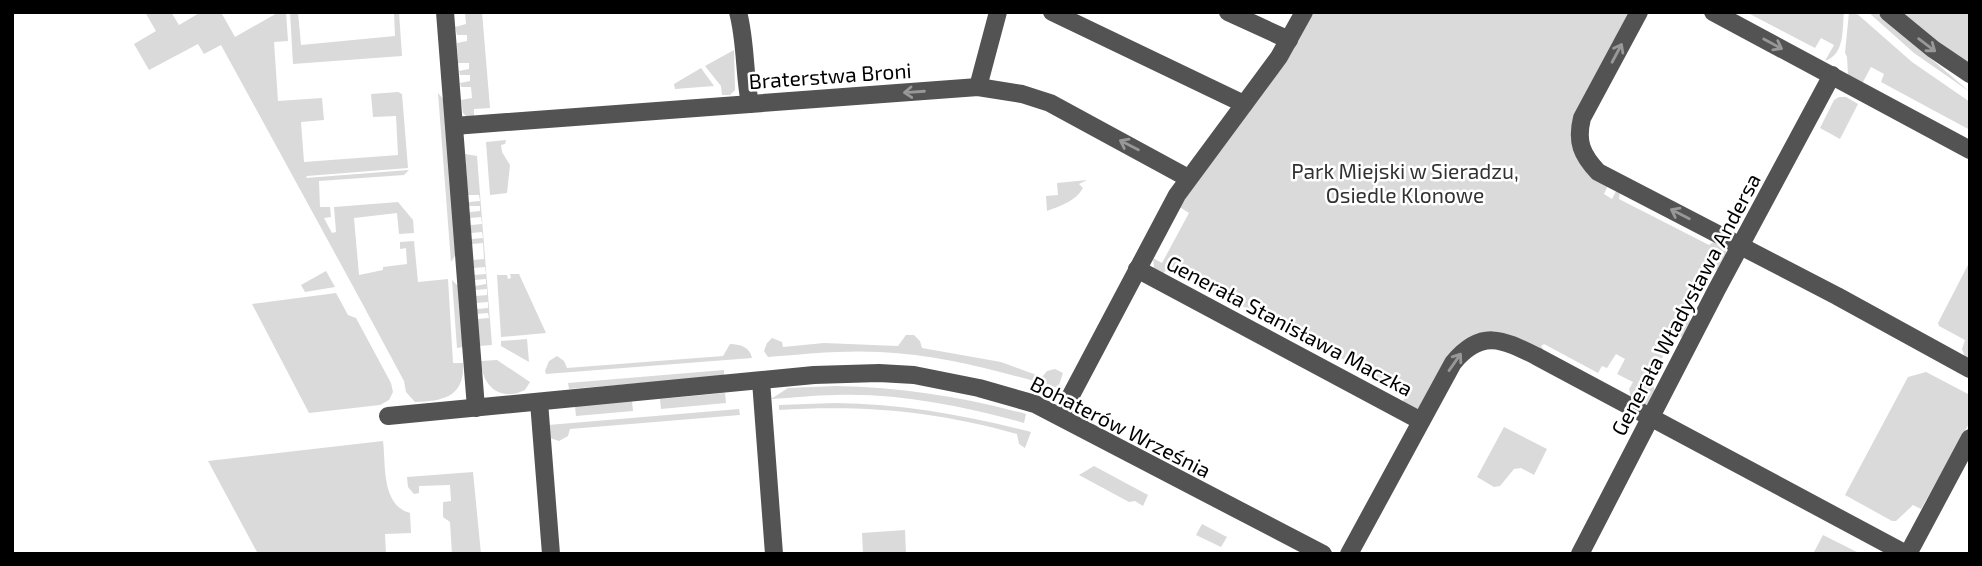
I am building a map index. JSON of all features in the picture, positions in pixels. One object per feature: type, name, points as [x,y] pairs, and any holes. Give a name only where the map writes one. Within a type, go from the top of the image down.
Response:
[{"type":"street","points":[[445,12],[475,408]]},
{"type":"street","points":[[737,12],[744,38],[746,85],[750,104]]},
{"type":"street","points":[[978,87],[998,12]]},
{"type":"street","points":[[1052,12],[1244,104]]},
{"type":"street","points":[[1228,12],[1289,40]]},
{"type":"street","points":[[1060,416],[1188,178],[1289,40],[1304,12]]},
{"type":"street","points":[[1639,12],[1581,118],[1578,132],[1583,156],[1598,172],[1741,245],[1970,369]]},
{"type":"street","points":[[1713,12],[1970,150]]},
{"type":"street","points":[[1888,12],[1933,49],[1970,74]]},
{"type":"street","name":"Generała Władysława Andersa","points":[[1580,554],[1832,75]]},
{"type":"street","name":"Braterstwa Broni","points":[[454,127],[978,87],[1022,94],[1050,103],[1188,178]]},
{"type":"street","name":"Generała Stanisława Maczka","points":[[1137,269],[1421,421]]},
{"type":"street","points":[[1349,554],[1453,363],[1469,347],[1482,341],[1506,341],[1536,356],[1907,554],[1970,438]]},
{"type":"street","name":"Bohaterów Września","points":[[388,416],[832,374],[914,375],[947,380],[1010,396],[1060,416],[1323,554]]},
{"type":"street","points":[[761,381],[774,554]]},
{"type":"street","points":[[539,402],[551,554]]},
{"type":"green space","points":[[145,12],[171,12],[179,25],[201,12],[225,12],[222,14],[235,37],[279,12],[286,12],[288,41],[274,42],[278,101],[322,98],[324,120],[301,122],[304,162],[398,155],[396,116],[373,117],[371,94],[402,94],[408,168],[306,178],[409,170],[404,175],[319,181],[320,207],[330,207],[331,217],[324,218],[332,233],[336,232],[334,207],[398,202],[413,220],[414,233],[399,234],[397,213],[354,218],[359,275],[383,270],[383,267],[407,264],[406,248],[400,249],[400,242],[414,241],[418,282],[448,279],[453,363],[463,363],[460,383],[450,395],[415,402],[406,392],[404,381],[221,45],[204,54],[198,44],[149,70],[134,44],[156,31]]},
{"type":"green space","points":[[290,12],[298,12],[301,45],[395,36],[394,12],[399,12],[402,56],[293,64]]},
{"type":"green space","points":[[465,12],[482,12],[490,108],[474,109],[474,117],[468,118],[463,113],[461,100],[472,98],[471,87],[461,87],[460,83],[470,81],[470,75],[460,75],[459,71],[469,69],[469,63],[458,63],[457,43],[467,41],[467,35],[457,35],[455,27],[466,24]]},
{"type":"green space","name":"Park Miejski w Sieradzu, Osiedle Klonowe","points":[[1311,12],[1631,12],[1574,120],[1609,183],[1604,194],[1612,199],[1618,187],[1619,199],[1709,245],[1720,238],[1727,254],[1722,268],[1707,273],[1686,312],[1692,323],[1682,337],[1674,335],[1650,381],[1655,391],[1654,397],[1646,405],[1632,401],[1629,389],[1633,382],[1617,374],[1625,359],[1616,354],[1607,368],[1602,366],[1598,373],[1544,344],[1541,346],[1549,359],[1478,337],[1422,408],[1416,409],[1402,403],[1407,393],[1168,267],[1162,276],[1154,268],[1153,258],[1162,263],[1189,213],[1178,206]]},
{"type":"green space","points":[[1746,12],[1844,12],[1839,47],[1831,58],[1825,61],[1834,45],[1821,38],[1815,48]]},
{"type":"green space","points":[[1849,12],[1855,12],[1912,62],[1970,102],[1970,130],[1881,82],[1884,74],[1871,67],[1863,82],[1859,84],[1848,75],[1845,53]]},
{"type":"green space","points":[[1868,12],[1876,12],[1970,92],[1914,53]]},
{"type":"green space","points":[[1900,12],[1970,12],[1970,64],[1950,52]]},
{"type":"green space","points":[[734,50],[735,90],[730,95],[722,95],[721,86],[705,66]]},
{"type":"green space","points":[[701,68],[714,86],[675,89],[674,84]]},
{"type":"green space","points":[[438,93],[444,100],[456,254],[451,262]]},
{"type":"green space","points":[[1846,97],[1858,104],[1840,139],[1820,128],[1834,100]]},
{"type":"green space","points":[[506,140],[505,144],[501,145],[510,165],[507,193],[490,195],[486,142]]},
{"type":"green space","points":[[465,154],[477,156],[492,345],[479,346],[477,319],[489,318],[488,313],[477,314],[477,309],[488,308],[488,302],[476,303],[476,296],[487,295],[487,289],[475,290],[475,286],[486,284],[486,279],[475,280],[474,275],[486,274],[485,267],[474,268],[473,260],[484,259],[483,243],[472,244],[472,239],[483,238],[482,232],[471,233],[471,225],[482,224],[481,217],[470,218],[470,212],[480,211],[480,206],[469,206],[469,202],[480,201],[479,195],[468,195]]},
{"type":"green space","points":[[1087,180],[1079,184],[1083,188],[1076,196],[1047,211],[1046,196],[1058,195],[1057,183]]},
{"type":"green space","points":[[1970,261],[1970,362],[1966,360],[1962,349],[1965,340],[1938,323]]},
{"type":"green space","points":[[326,271],[335,287],[305,292],[301,285]]},
{"type":"green space","points":[[510,274],[519,274],[546,333],[501,337],[497,275],[507,275],[508,279],[511,278]]},
{"type":"green space","points":[[452,280],[459,287],[463,347],[457,348]]},
{"type":"green space","points":[[336,293],[348,315],[356,318],[391,383],[393,392],[389,400],[380,405],[309,413],[252,304]]},
{"type":"green space","points":[[906,335],[914,335],[922,348],[1001,362],[1042,377],[1047,371],[1055,369],[1063,373],[1058,388],[925,356],[852,352],[768,357],[764,351],[772,338],[782,342],[783,347],[824,343],[898,346]]},
{"type":"green space","points":[[527,339],[529,362],[501,346],[501,341]]},
{"type":"green space","points":[[730,344],[744,347],[752,358],[546,374],[545,371],[549,361],[557,356],[564,361],[567,368],[723,356]]},
{"type":"green space","points":[[497,360],[530,382],[525,390],[508,394],[494,390],[489,385],[481,361]]},
{"type":"green space","points":[[724,370],[724,376],[569,389],[568,383]]},
{"type":"green space","points":[[1926,372],[1970,395],[1970,422],[1921,509],[1913,505],[1896,521],[1892,521],[1845,495],[1908,377]]},
{"type":"green space","points":[[836,386],[932,394],[1026,414],[1024,423],[954,406],[884,396],[828,395],[771,399],[788,388]]},
{"type":"green space","points":[[725,393],[726,403],[661,409],[660,399]]},
{"type":"green space","points":[[632,401],[633,411],[576,416],[575,406]]},
{"type":"green space","points":[[835,403],[934,412],[1031,432],[1025,448],[1019,444],[1017,434],[927,415],[841,408],[779,410],[779,405]]},
{"type":"green space","points":[[739,409],[740,415],[570,429],[568,436],[559,441],[550,438],[548,425]]},
{"type":"green space","points":[[1504,427],[1547,449],[1534,475],[1521,468],[1514,469],[1500,486],[1494,487],[1477,477]]},
{"type":"green space","points":[[383,441],[385,472],[390,493],[401,509],[410,513],[411,533],[385,534],[386,554],[258,554],[208,461]]},
{"type":"green space","points":[[1094,466],[1148,495],[1143,506],[1135,501],[1129,502],[1079,475]]},
{"type":"green space","points":[[473,472],[481,554],[452,554],[450,522],[443,517],[443,502],[451,501],[450,485],[419,486],[419,493],[414,494],[408,487],[407,477]]},
{"type":"green space","points":[[1202,524],[1227,537],[1221,547],[1196,535]]},
{"type":"green space","points":[[905,530],[906,554],[863,554],[862,533]]},
{"type":"green space","points":[[1823,535],[1861,554],[1813,554]]}]
